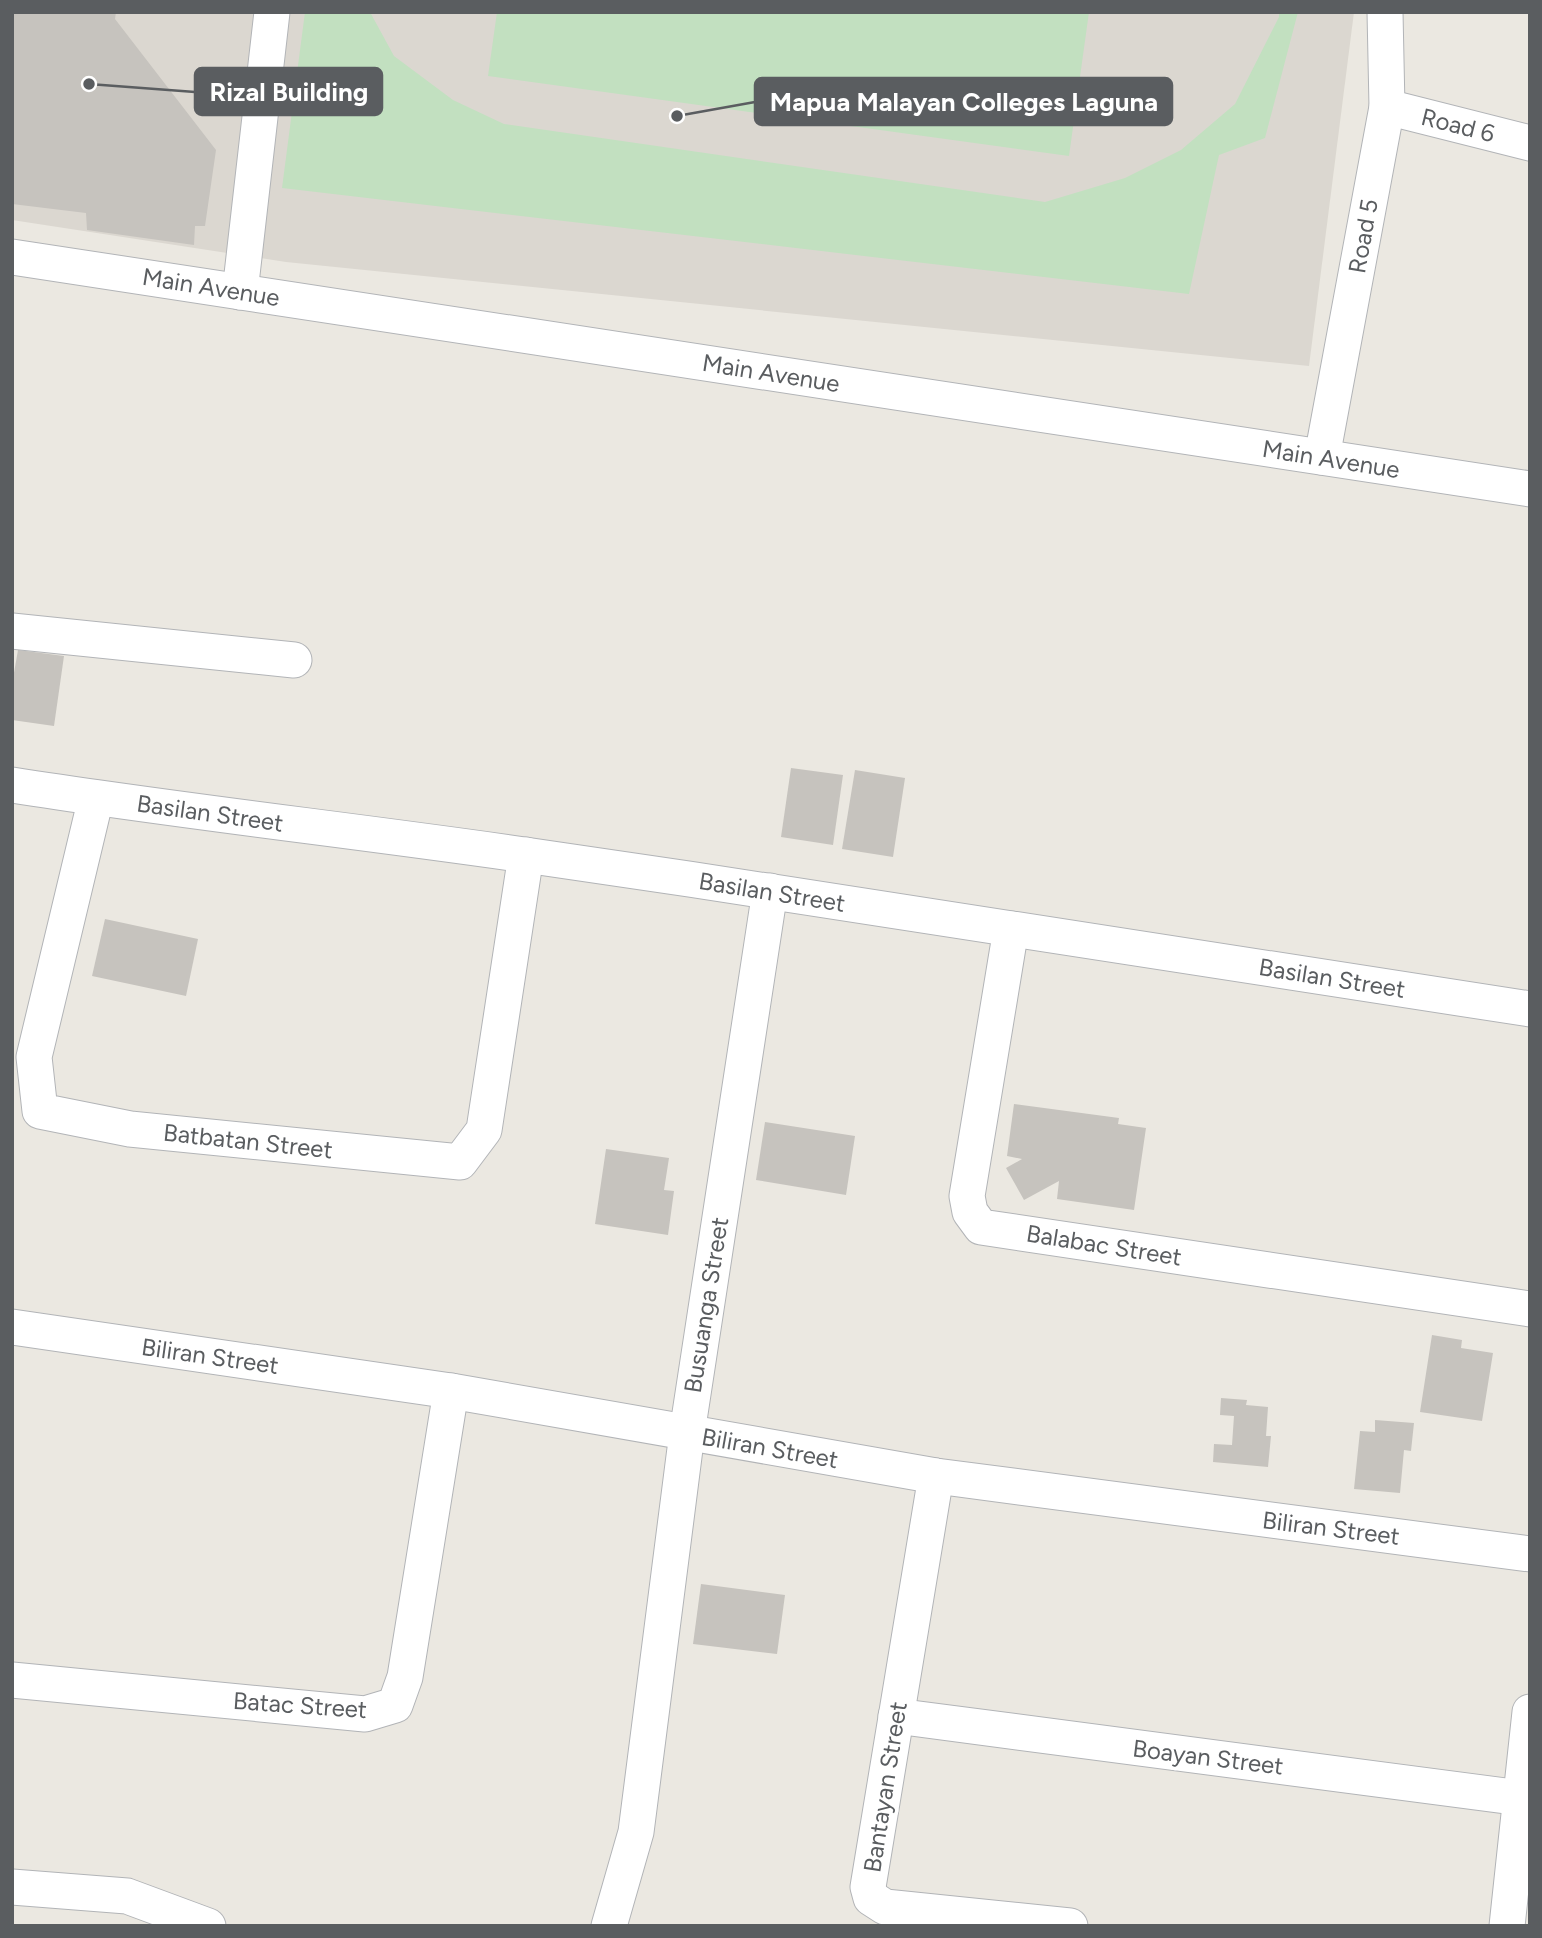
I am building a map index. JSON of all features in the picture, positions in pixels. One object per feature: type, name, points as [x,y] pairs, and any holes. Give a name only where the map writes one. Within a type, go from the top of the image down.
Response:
[{"type":"street","points":[[240,292],[272,12]]},
{"type":"street","name":"Road 5","points":[[1322,457],[1387,107],[1385,12]]},
{"type":"street","name":"Road 6","points":[[1387,107],[1530,143]]},
{"type":"street","name":"Main Avenue","points":[[12,257],[1530,489]]},
{"type":"street","points":[[12,632],[294,660]]},
{"type":"street","name":"Basilan Street","points":[[12,785],[770,891],[1530,1009]]},
{"type":"street","name":"Batbatan Street","points":[[96,798],[34,1057],[40,1111],[130,1129],[460,1162],[484,1130],[526,855]]},
{"type":"street","name":"Busuanga Street","points":[[609,1926],[636,1832],[687,1433],[770,891]]},
{"type":"street","name":"Balabac Street","points":[[1011,929],[967,1196],[970,1212],[981,1227],[1530,1309]]},
{"type":"street","name":"Biliran Street","points":[[12,1327],[451,1391],[936,1476],[1530,1554]]},
{"type":"street","name":"Batac Street","points":[[12,1680],[365,1714],[395,1705],[405,1676],[451,1391]]},
{"type":"street","name":"Bantayan Street","points":[[936,1476],[868,1887],[872,1898],[886,1907],[1070,1926]]},
{"type":"street","points":[[1507,1926],[1530,1712]]},
{"type":"street","name":"Boayan Street","points":[[896,1716],[1521,1798]]},
{"type":"street","points":[[12,1887],[127,1896],[208,1926]]},
{"type":"shaded area","points":[[12,12],[1354,12],[1309,366],[286,262],[12,220]]},
{"type":"green space","points":[[305,12],[370,12],[394,56],[453,100],[504,124],[1045,202],[1125,178],[1181,150],[1235,104],[1279,17],[1279,12],[1298,12],[1265,138],[1219,155],[1189,294],[282,188]]},
{"type":"green space","points":[[497,12],[1089,12],[1069,156],[488,76]]},
{"type":"building","points":[[12,12],[116,12],[115,19],[216,150],[205,226],[195,226],[194,245],[87,230],[86,213],[12,204]]},
{"type":"building","points":[[18,650],[64,656],[54,726],[12,720],[12,684]]},
{"type":"building","points":[[791,768],[843,775],[833,845],[781,837]]},
{"type":"building","points":[[855,770],[905,778],[893,857],[842,849]]},
{"type":"building","points":[[105,919],[198,939],[186,996],[92,976]]},
{"type":"building","points":[[1014,1104],[1119,1118],[1118,1124],[1146,1128],[1134,1210],[1057,1199],[1059,1181],[1024,1200],[1006,1168],[1022,1159],[1007,1156]]},
{"type":"building","points":[[765,1122],[855,1136],[846,1195],[756,1180]]},
{"type":"building","points":[[606,1149],[669,1158],[664,1190],[674,1191],[668,1235],[595,1224]]},
{"type":"building","points":[[1432,1335],[1462,1340],[1461,1348],[1493,1353],[1482,1421],[1420,1412]]},
{"type":"building","points":[[1221,1398],[1247,1400],[1246,1405],[1268,1407],[1266,1436],[1271,1436],[1268,1467],[1213,1462],[1214,1444],[1232,1445],[1234,1416],[1220,1415]]},
{"type":"building","points":[[1375,1420],[1414,1423],[1411,1451],[1404,1450],[1400,1493],[1354,1489],[1360,1431],[1375,1432]]},
{"type":"building","points":[[701,1584],[785,1595],[777,1654],[693,1644]]},
{"type":"place","name":"Rizal Building","points":[[89,84]]},
{"type":"place","name":"Mapua Malayan Colleges Laguna","points":[[677,116]]}]
